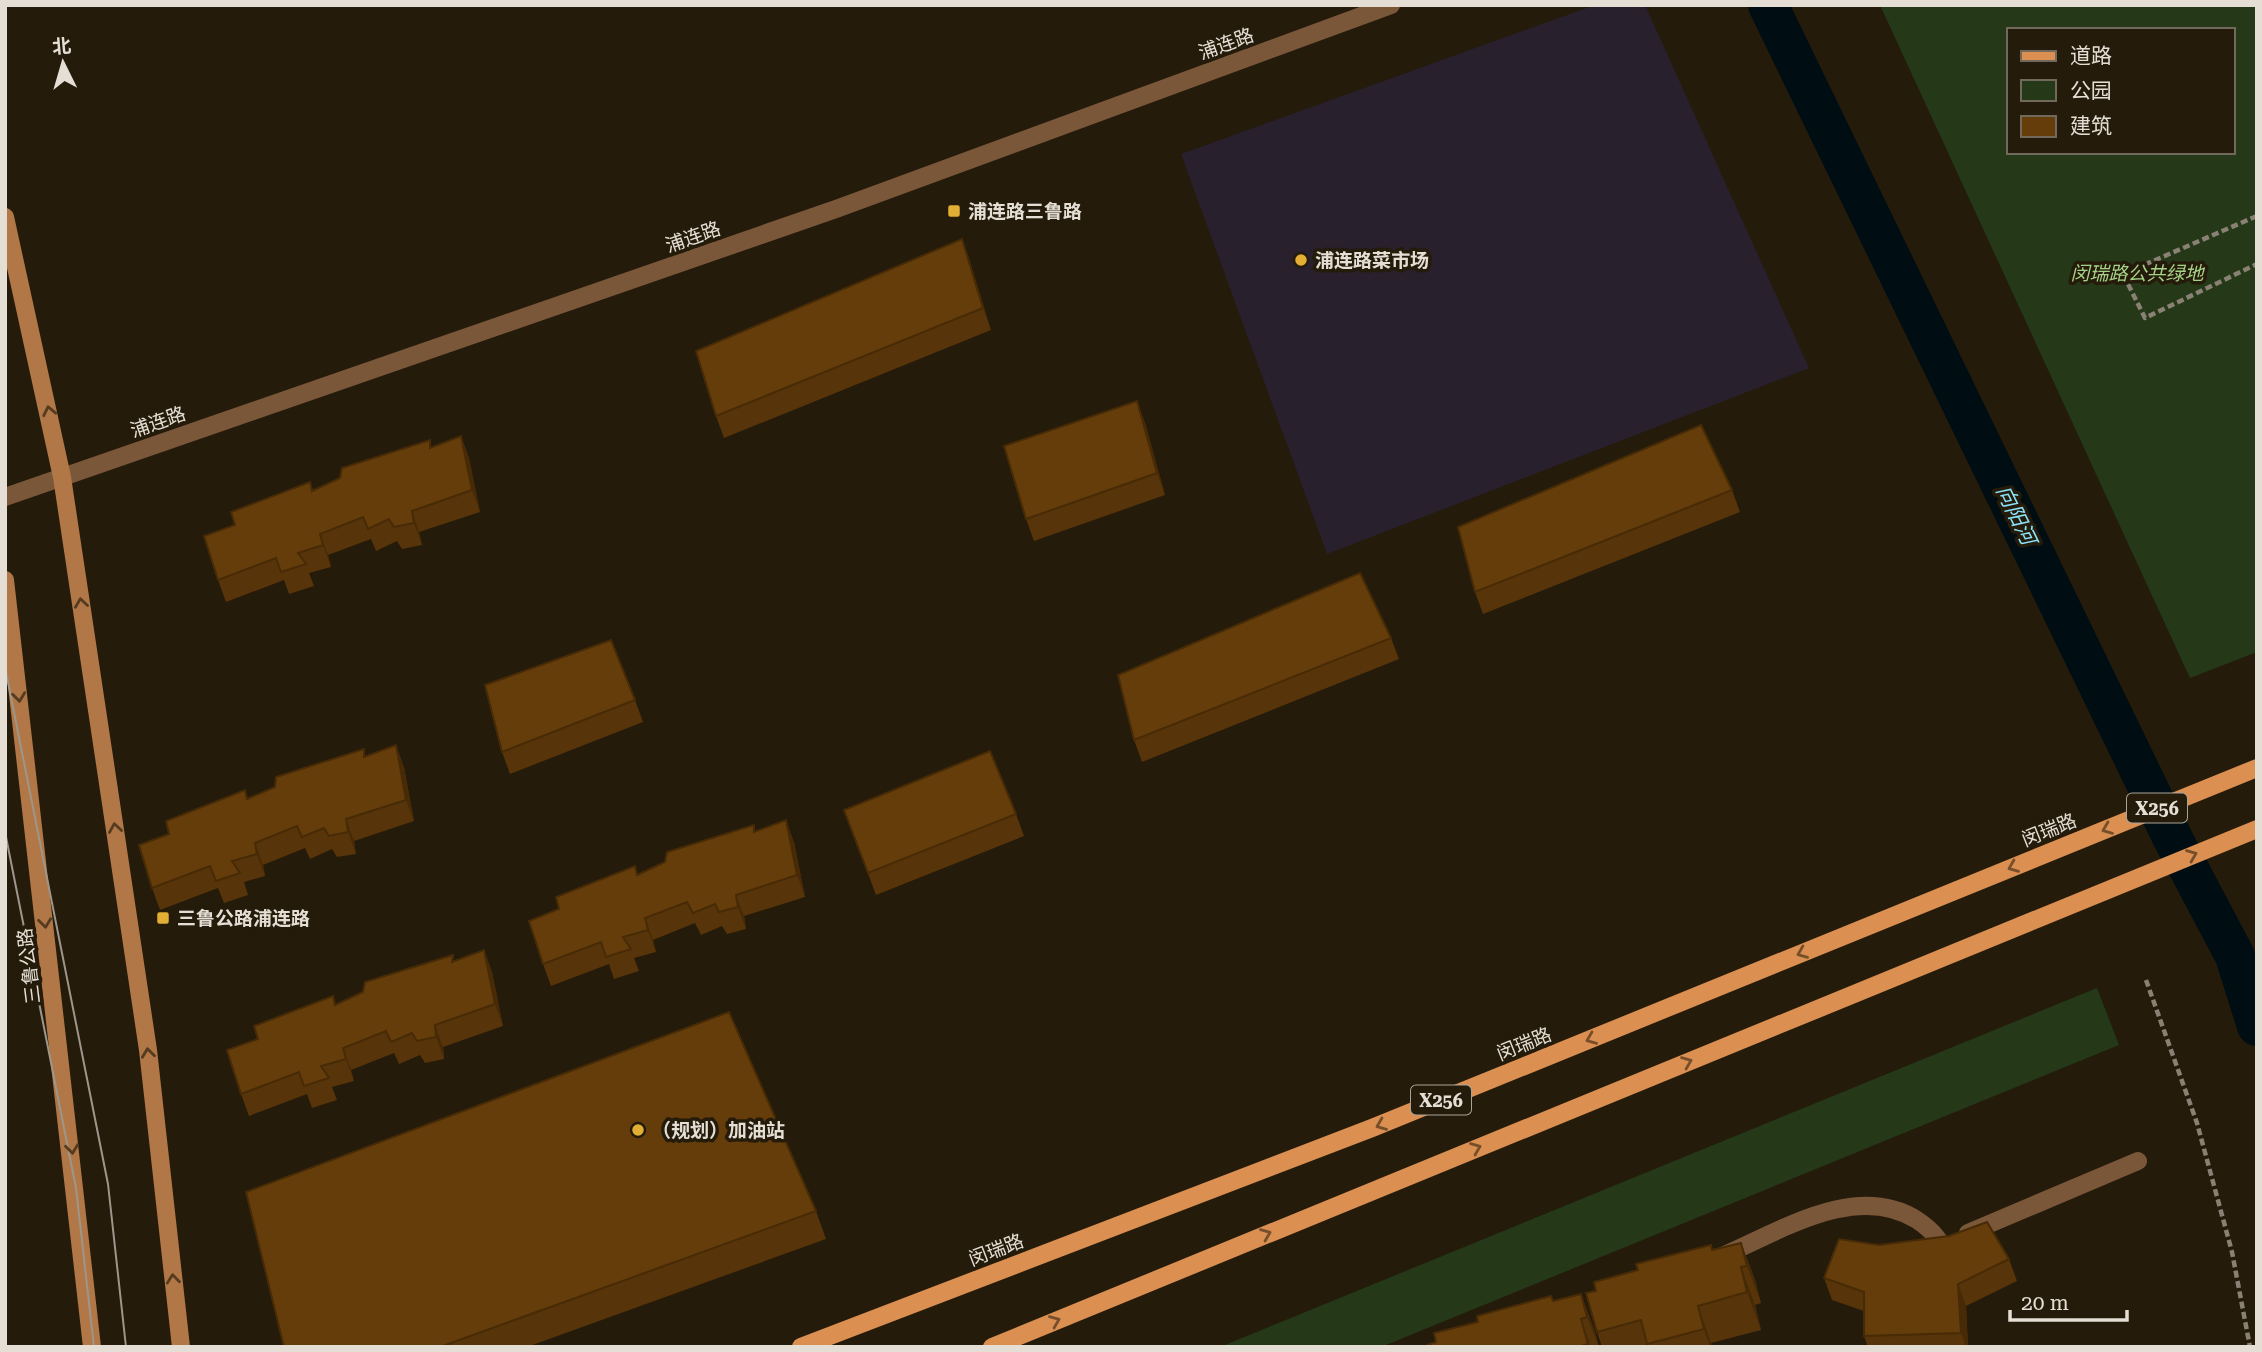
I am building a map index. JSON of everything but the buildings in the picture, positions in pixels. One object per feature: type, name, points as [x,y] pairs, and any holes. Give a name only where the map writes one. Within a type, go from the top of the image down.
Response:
[{"type":"main road","points":[[5,217],[62,477],[148,1049],[180,1347]]},
{"type":"main road","name":"三鲁公路","points":[[5,580],[92,1347]]},
{"type":"main road","name":"闵瑞路","points":[[801,1347],[1372,1128],[2257,768]]},
{"type":"main road","points":[[992,1347],[2257,829]]},
{"type":"street","name":"浦连路","points":[[5,497],[836,209],[1391,5]]},
{"type":"street","points":[[1943,1244],[2138,1161]]},
{"type":"street","points":[[1707,1262],[1835,1209],[1858,1204],[1884,1205],[1907,1214],[1929,1228],[1943,1244],[1952,1280]]},
{"type":"path","points":[[2257,216],[2123,274],[2145,318],[2257,264]]},
{"type":"path","points":[[2146,980],[2200,1136],[2232,1252],[2250,1347]]},
{"type":"shaded area","points":[[1595,5],[1645,5],[1809,368],[1327,554],[1181,154]]},
{"type":"green space","name":"闵瑞路公共绿地","points":[[1880,5],[2257,5],[2257,652],[2190,678]]},
{"type":"green space","points":[[2097,988],[2119,1045],[1381,1347],[1220,1347]]},
{"type":"waterway","name":"向阳河","points":[[1768,5],[2172,837],[2235,956],[2257,1026]]},
{"type":"tram line","points":[[5,667],[108,1184],[126,1347]]},
{"type":"tram line","points":[[5,832],[76,1188],[94,1347]]},
{"type":"place","name":"浦连路三鲁路","points":[[954,211]]},
{"type":"place","name":"浦连路菜市场","points":[[1301,260]]},
{"type":"place","name":"三鲁公路浦连路","points":[[163,918]]},
{"type":"place","name":"（规划）加油站","points":[[638,1130]]}]
